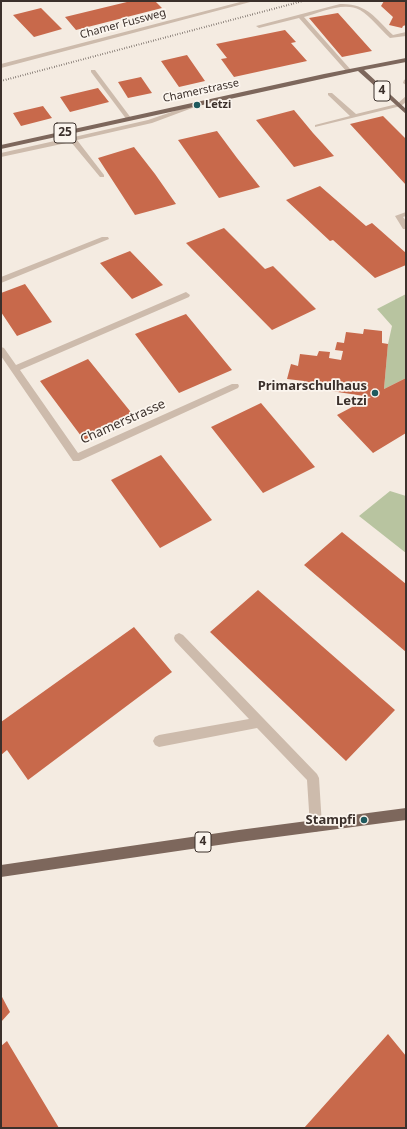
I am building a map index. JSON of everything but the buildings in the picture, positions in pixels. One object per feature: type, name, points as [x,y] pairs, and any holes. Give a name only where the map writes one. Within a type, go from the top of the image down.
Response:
[{"type":"main road","name":"Chamerstrasse","points":[[1,147],[349,71],[406,60]]},
{"type":"main road","name":"4","points":[[359,69],[406,112]]},
{"type":"main road","name":"4","points":[[1,871],[406,814]]},
{"type":"street","name":"Chamer Fussweg","points":[[1,66],[251,1]]},
{"type":"street","points":[[259,26],[341,6],[352,5],[361,8],[392,37],[406,34]]},
{"type":"street","points":[[300,16],[349,71]]},
{"type":"street","points":[[93,71],[129,119]]},
{"type":"street","points":[[330,94],[354,116]]},
{"type":"street","points":[[317,126],[399,106],[406,98]]},
{"type":"street","points":[[1,155],[150,122],[200,104]]},
{"type":"street","points":[[66,133],[102,176]]},
{"type":"street","points":[[406,214],[399,216],[406,227]]},
{"type":"street","points":[[1,280],[105,239]]},
{"type":"street","points":[[15,369],[186,295]]},
{"type":"street","name":"Chamerstrasse","points":[[1,350],[76,458],[236,386]]},
{"type":"street","points":[[179,638],[313,778],[316,826]]},
{"type":"street","points":[[159,741],[260,722]]},
{"type":"green space","points":[[406,294],[406,378],[384,389],[388,344],[392,326],[377,309]]},
{"type":"green space","points":[[390,491],[406,496],[406,553],[359,516]]},
{"type":"railway","points":[[1,81],[303,1]]},
{"type":"place","name":"Letzi","points":[[197,105]]},
{"type":"place","name":"Primarschulhaus Letzi","points":[[375,393]]},
{"type":"place","name":"Stampfi","points":[[364,820]]}]
